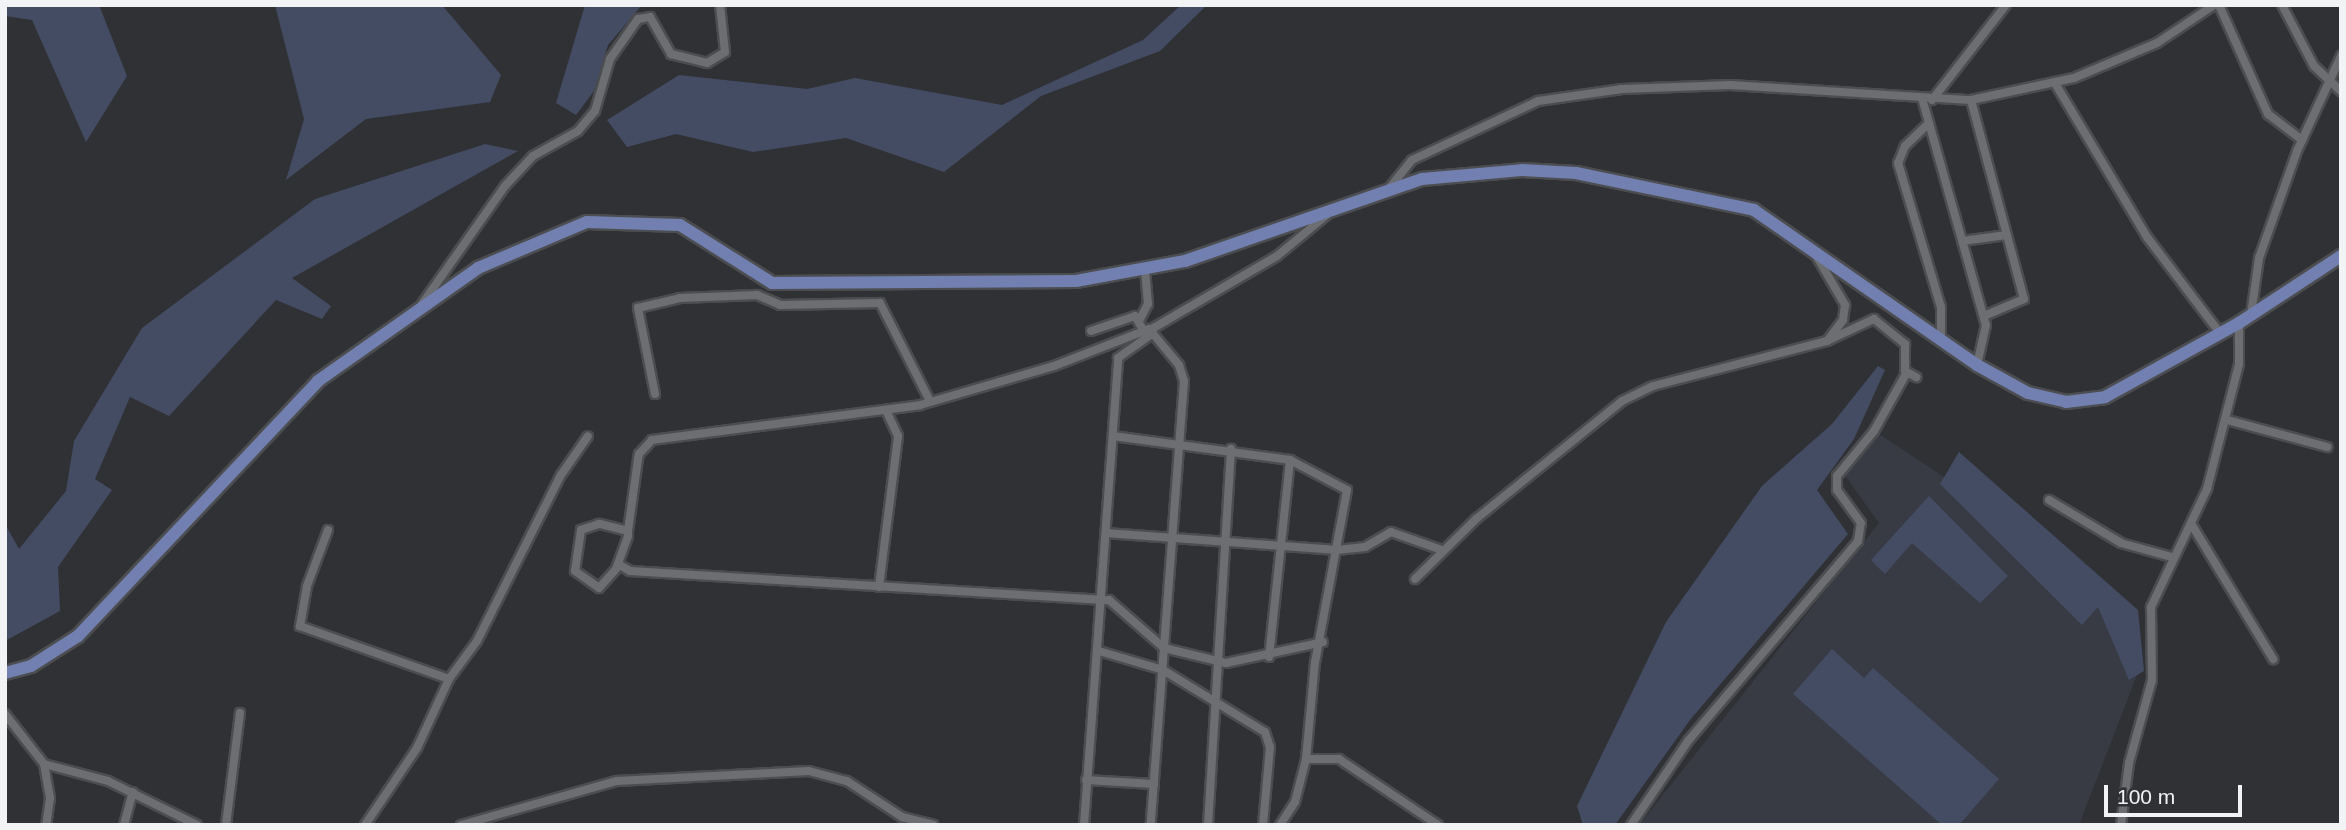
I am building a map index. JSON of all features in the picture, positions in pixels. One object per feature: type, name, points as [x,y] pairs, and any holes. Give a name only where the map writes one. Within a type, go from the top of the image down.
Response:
[{"type":"main road","points":[[5,673],[31,666],[78,636],[278,419],[318,381],[488,263],[587,222],[680,225],[772,283],[954,286],[1145,272],[1331,212],[1391,186],[1476,172],[1576,173],[1724,199],[1754,210],[1977,365],[2038,396],[2086,401],[2105,397],[2239,323],[2341,256]]},
{"type":"street","points":[[418,310],[505,186],[533,156],[578,131],[595,111],[610,59],[638,19],[650,18],[671,54],[707,63],[725,52],[720,5]]},
{"type":"street","points":[[1932,100],[2006,5]]},
{"type":"street","points":[[1391,186],[1412,160],[1538,101],[1585,93],[1730,85],[1831,87],[1932,100],[1971,100],[2056,85],[2148,48],[2214,5]]},
{"type":"street","points":[[2219,5],[2269,114],[2288,132],[2302,140]]},
{"type":"street","points":[[2282,5],[2327,80],[2341,91]]},
{"type":"street","points":[[2251,315],[2251,286],[2297,151],[2327,80],[2341,56]]},
{"type":"street","points":[[2056,85],[2147,237],[2220,333]]},
{"type":"street","points":[[1922,98],[1988,335],[1977,365]]},
{"type":"street","points":[[1971,100],[2024,299],[1984,316]]},
{"type":"street","points":[[1929,123],[1905,146],[1898,163],[1941,307],[1941,342]]},
{"type":"street","points":[[2288,132],[2307,128]]},
{"type":"street","points":[[2288,132],[2297,151]]},
{"type":"street","points":[[628,531],[594,524],[576,536],[574,568],[597,587],[618,564],[628,531],[639,454],[652,440],[887,412],[1054,366],[1149,331],[1277,256],[1331,212]]},
{"type":"street","points":[[1962,241],[2007,236]]},
{"type":"street","points":[[1813,251],[1845,304],[1843,320],[1827,341]]},
{"type":"street","points":[[1091,331],[1107,321],[1140,318],[1148,308],[1145,272]]},
{"type":"street","points":[[768,298],[772,283]]},
{"type":"street","points":[[655,394],[638,307],[680,298],[768,298],[780,305],[880,303],[929,399]]},
{"type":"street","points":[[1140,318],[1184,377],[1151,825]]},
{"type":"street","points":[[1415,579],[1439,550],[1632,396],[1665,382],[1827,341],[1880,320],[1905,344],[1906,374],[1874,431],[1837,476],[1837,489],[1861,523],[1858,541],[1688,741],[1631,825]]},
{"type":"street","points":[[2121,825],[2129,763],[2152,680],[2147,627],[2172,556],[2193,524],[2227,420],[2239,364],[2239,323]]},
{"type":"street","points":[[1084,825],[1099,651],[1118,358],[1149,331]]},
{"type":"street","points":[[1906,374],[1916,377]]},
{"type":"street","points":[[879,587],[898,436],[887,412]]},
{"type":"street","points":[[2227,420],[2328,447]]},
{"type":"street","points":[[366,825],[417,748],[449,679],[477,641],[561,475],[588,436]]},
{"type":"street","points":[[1113,436],[1180,441],[1290,460],[1347,491],[1306,760],[1295,802],[1280,825]]},
{"type":"street","points":[[1208,825],[1231,449]]},
{"type":"street","points":[[1269,657],[1290,460]]},
{"type":"street","points":[[2049,500],[2121,543],[2172,556]]},
{"type":"street","points":[[2193,524],[2273,659]]},
{"type":"street","points":[[328,530],[307,586],[300,626],[449,679]]},
{"type":"street","points":[[1106,533],[1337,550],[1365,547],[1391,532],[1439,550]]},
{"type":"street","points":[[618,564],[630,571],[1102,599],[1118,604],[1164,648],[1216,661],[1241,664],[1323,642]]},
{"type":"street","points":[[1099,651],[1163,670],[1269,740],[1263,825]]},
{"type":"street","points":[[226,825],[240,713]]},
{"type":"street","points":[[5,714],[44,764],[50,798],[46,825]]},
{"type":"street","points":[[1306,760],[1339,759],[1438,825]]},
{"type":"street","points":[[44,764],[133,792],[197,825]]},
{"type":"street","points":[[461,825],[617,781],[809,771],[847,780],[902,817],[933,825]]},
{"type":"street","points":[[1086,780],[1154,784]]},
{"type":"street","points":[[124,825],[133,792]]},
{"type":"shaded area","points":[[5,5],[99,5],[127,76],[86,142],[32,20],[5,16]]},
{"type":"shaded area","points":[[275,5],[442,5],[501,75],[490,102],[366,119],[286,180],[304,119]]},
{"type":"shaded area","points":[[585,5],[642,5],[608,45],[594,91],[576,115],[556,103]]},
{"type":"shaded area","points":[[1181,5],[1207,5],[1160,51],[1041,96],[944,172],[846,138],[753,152],[676,134],[627,147],[607,120],[679,75],[807,89],[855,78],[1002,105],[1143,40]]},
{"type":"shaded area","points":[[485,144],[518,151],[292,278],[331,306],[322,319],[276,300],[169,416],[130,397],[95,479],[112,490],[58,567],[60,611],[5,641],[5,524],[19,549],[66,491],[74,441],[142,328],[315,199]]},
{"type":"shaded area","points":[[1878,366],[1885,370],[1854,439],[1817,490],[1848,534],[1690,720],[1615,825],[1583,825],[1577,806],[1666,622],[1762,486],[1832,424]]},
{"type":"shaded area","points":[[1876,432],[2109,586],[2137,675],[2079,825],[1639,825],[1879,523],[1844,474]]},
{"type":"shaded area","points":[[1959,452],[2138,610],[2144,671],[2129,680],[2098,607],[2082,625],[1940,484]]},
{"type":"shaded area","points":[[1929,496],[2008,576],[1980,603],[1912,543],[1885,574],[1871,560]]},
{"type":"shaded area","points":[[1832,649],[1864,678],[1873,668],[1999,779],[1959,825],[1942,825],[1793,694]]}]
